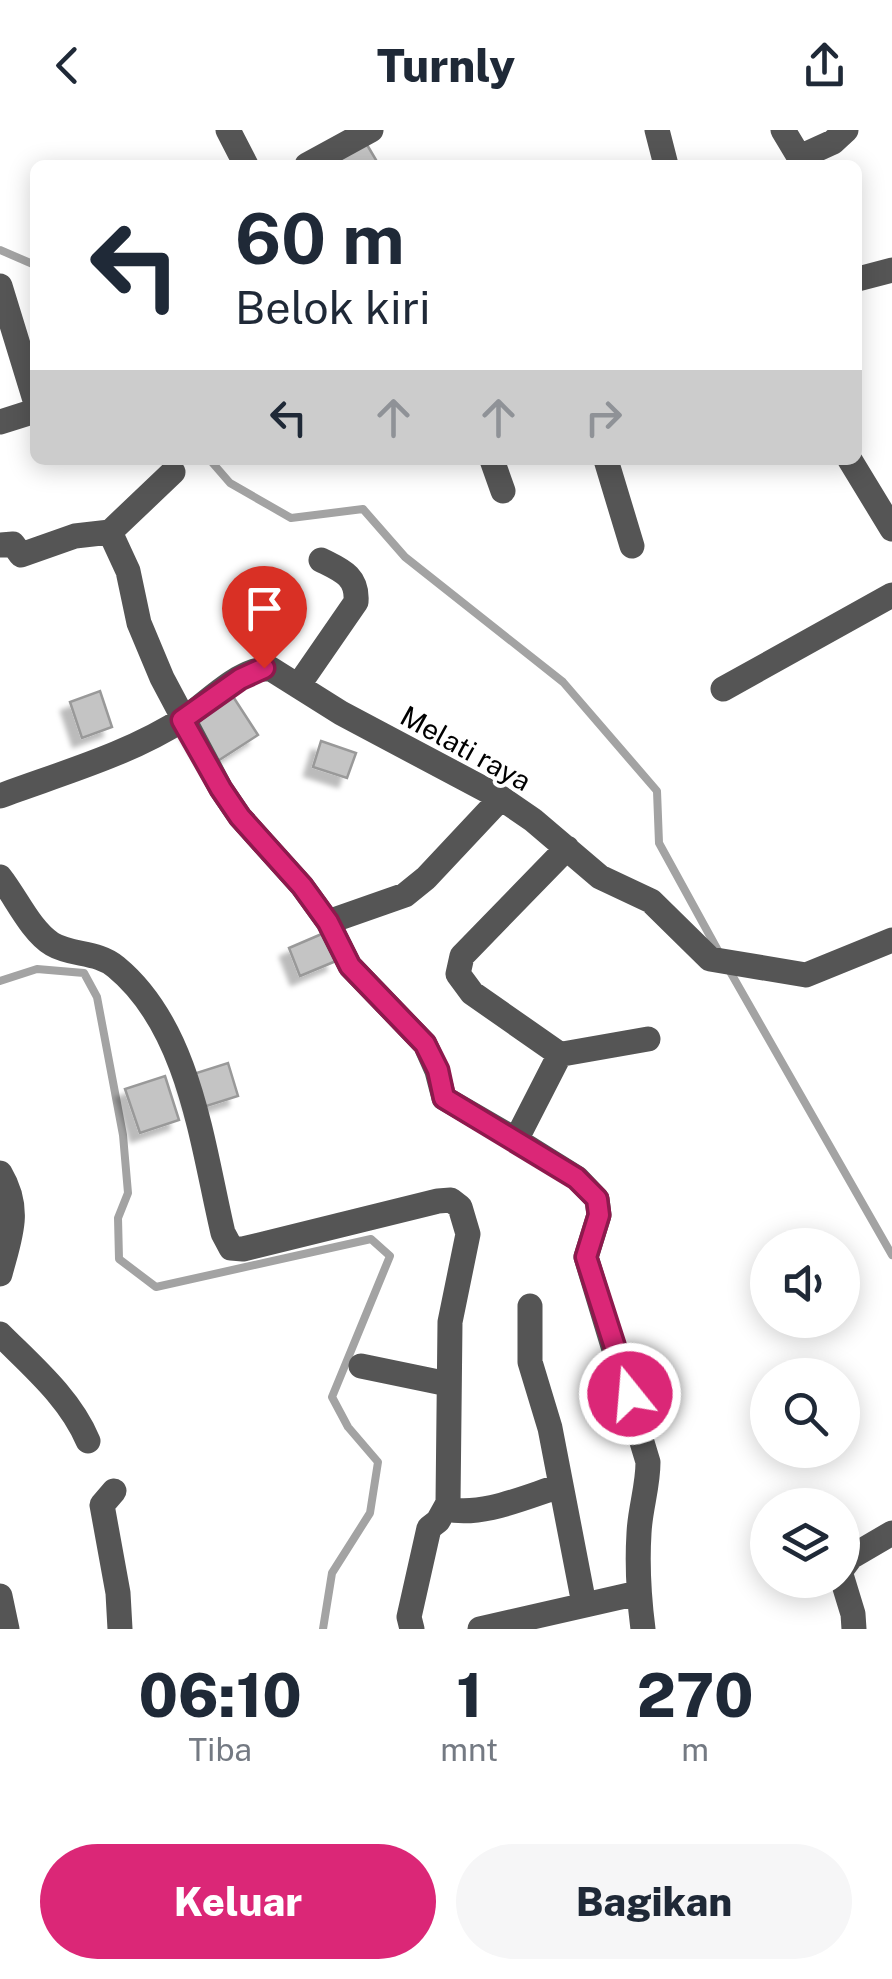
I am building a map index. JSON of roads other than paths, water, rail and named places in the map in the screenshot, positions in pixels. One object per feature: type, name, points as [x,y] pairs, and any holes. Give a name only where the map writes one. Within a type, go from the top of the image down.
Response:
[{"type":"street","points":[[228,130],[243,160]]},
{"type":"street","points":[[316,160],[371,130]]},
{"type":"street","points":[[657,130],[665,160]]},
{"type":"street","points":[[783,130],[801,160]]},
{"type":"street","points":[[804,160],[846,130]]},
{"type":"street","points":[[862,278],[892,270]]},
{"type":"street","points":[[0,286],[30,384]]},
{"type":"street","points":[[0,422],[30,413]]},
{"type":"street","points":[[494,465],[503,491]]},
{"type":"street","points":[[608,465],[632,546]]},
{"type":"street","points":[[853,465],[892,529]]},
{"type":"street","points":[[0,545],[13,544],[21,555],[75,536],[110,532],[173,472]]},
{"type":"street","points":[[110,532],[128,571],[140,623],[182,720],[240,817],[334,921],[350,966],[425,1044],[438,1070],[444,1098],[576,1178],[591,1191],[599,1207],[596,1231],[586,1257],[648,1462],[638,1535],[642,1629]]},
{"type":"street","points":[[298,686],[356,602],[352,578],[321,560]]},
{"type":"street","points":[[723,688],[892,596]]},
{"type":"street","name":"Melati raya","points":[[0,796],[126,748],[182,720],[256,670],[271,670],[341,713],[501,798],[600,877],[651,901],[721,960],[806,975],[892,940]]},
{"type":"street","points":[[334,921],[405,894],[426,878],[501,798]]},
{"type":"street","points":[[567,848],[462,956],[458,965],[460,980],[557,1055],[648,1039]]},
{"type":"street","points":[[0,877],[49,942],[112,963],[159,1014],[176,1048],[223,1234],[230,1248],[243,1250],[438,1200],[451,1200],[460,1207],[468,1234],[450,1322],[446,1508],[429,1528],[409,1617],[412,1629]]},
{"type":"street","points":[[516,1140],[557,1064],[557,1055]]},
{"type":"street","points":[[0,1173],[12,1206],[14,1228],[0,1274]]},
{"type":"street","points":[[530,1306],[530,1362],[550,1428],[584,1604]]},
{"type":"street","points":[[0,1334],[50,1384],[81,1424],[88,1441]]},
{"type":"street","points":[[361,1366],[448,1384]]},
{"type":"street","points":[[446,1508],[484,1509],[560,1486]]},
{"type":"street","points":[[114,1490],[102,1505],[118,1593],[120,1629]]},
{"type":"street","points":[[860,1552],[892,1533]]},
{"type":"street","points":[[480,1629],[638,1592]]},
{"type":"street","points":[[0,1596],[7,1629]]},
{"type":"street","points":[[848,1598],[854,1629]]},
{"type":"waterway","points":[[0,250],[30,263]]},
{"type":"waterway","points":[[214,465],[230,483],[291,518],[363,509],[405,557],[563,682],[657,791],[659,843],[721,956]]},
{"type":"waterway","points":[[728,968],[892,1255]]},
{"type":"waterway","points":[[0,981],[37,969],[84,973],[97,997],[123,1135],[128,1193],[118,1218],[119,1259],[156,1287],[371,1239],[390,1256],[332,1397],[348,1427],[378,1462],[370,1513],[332,1573],[323,1629]]}]
